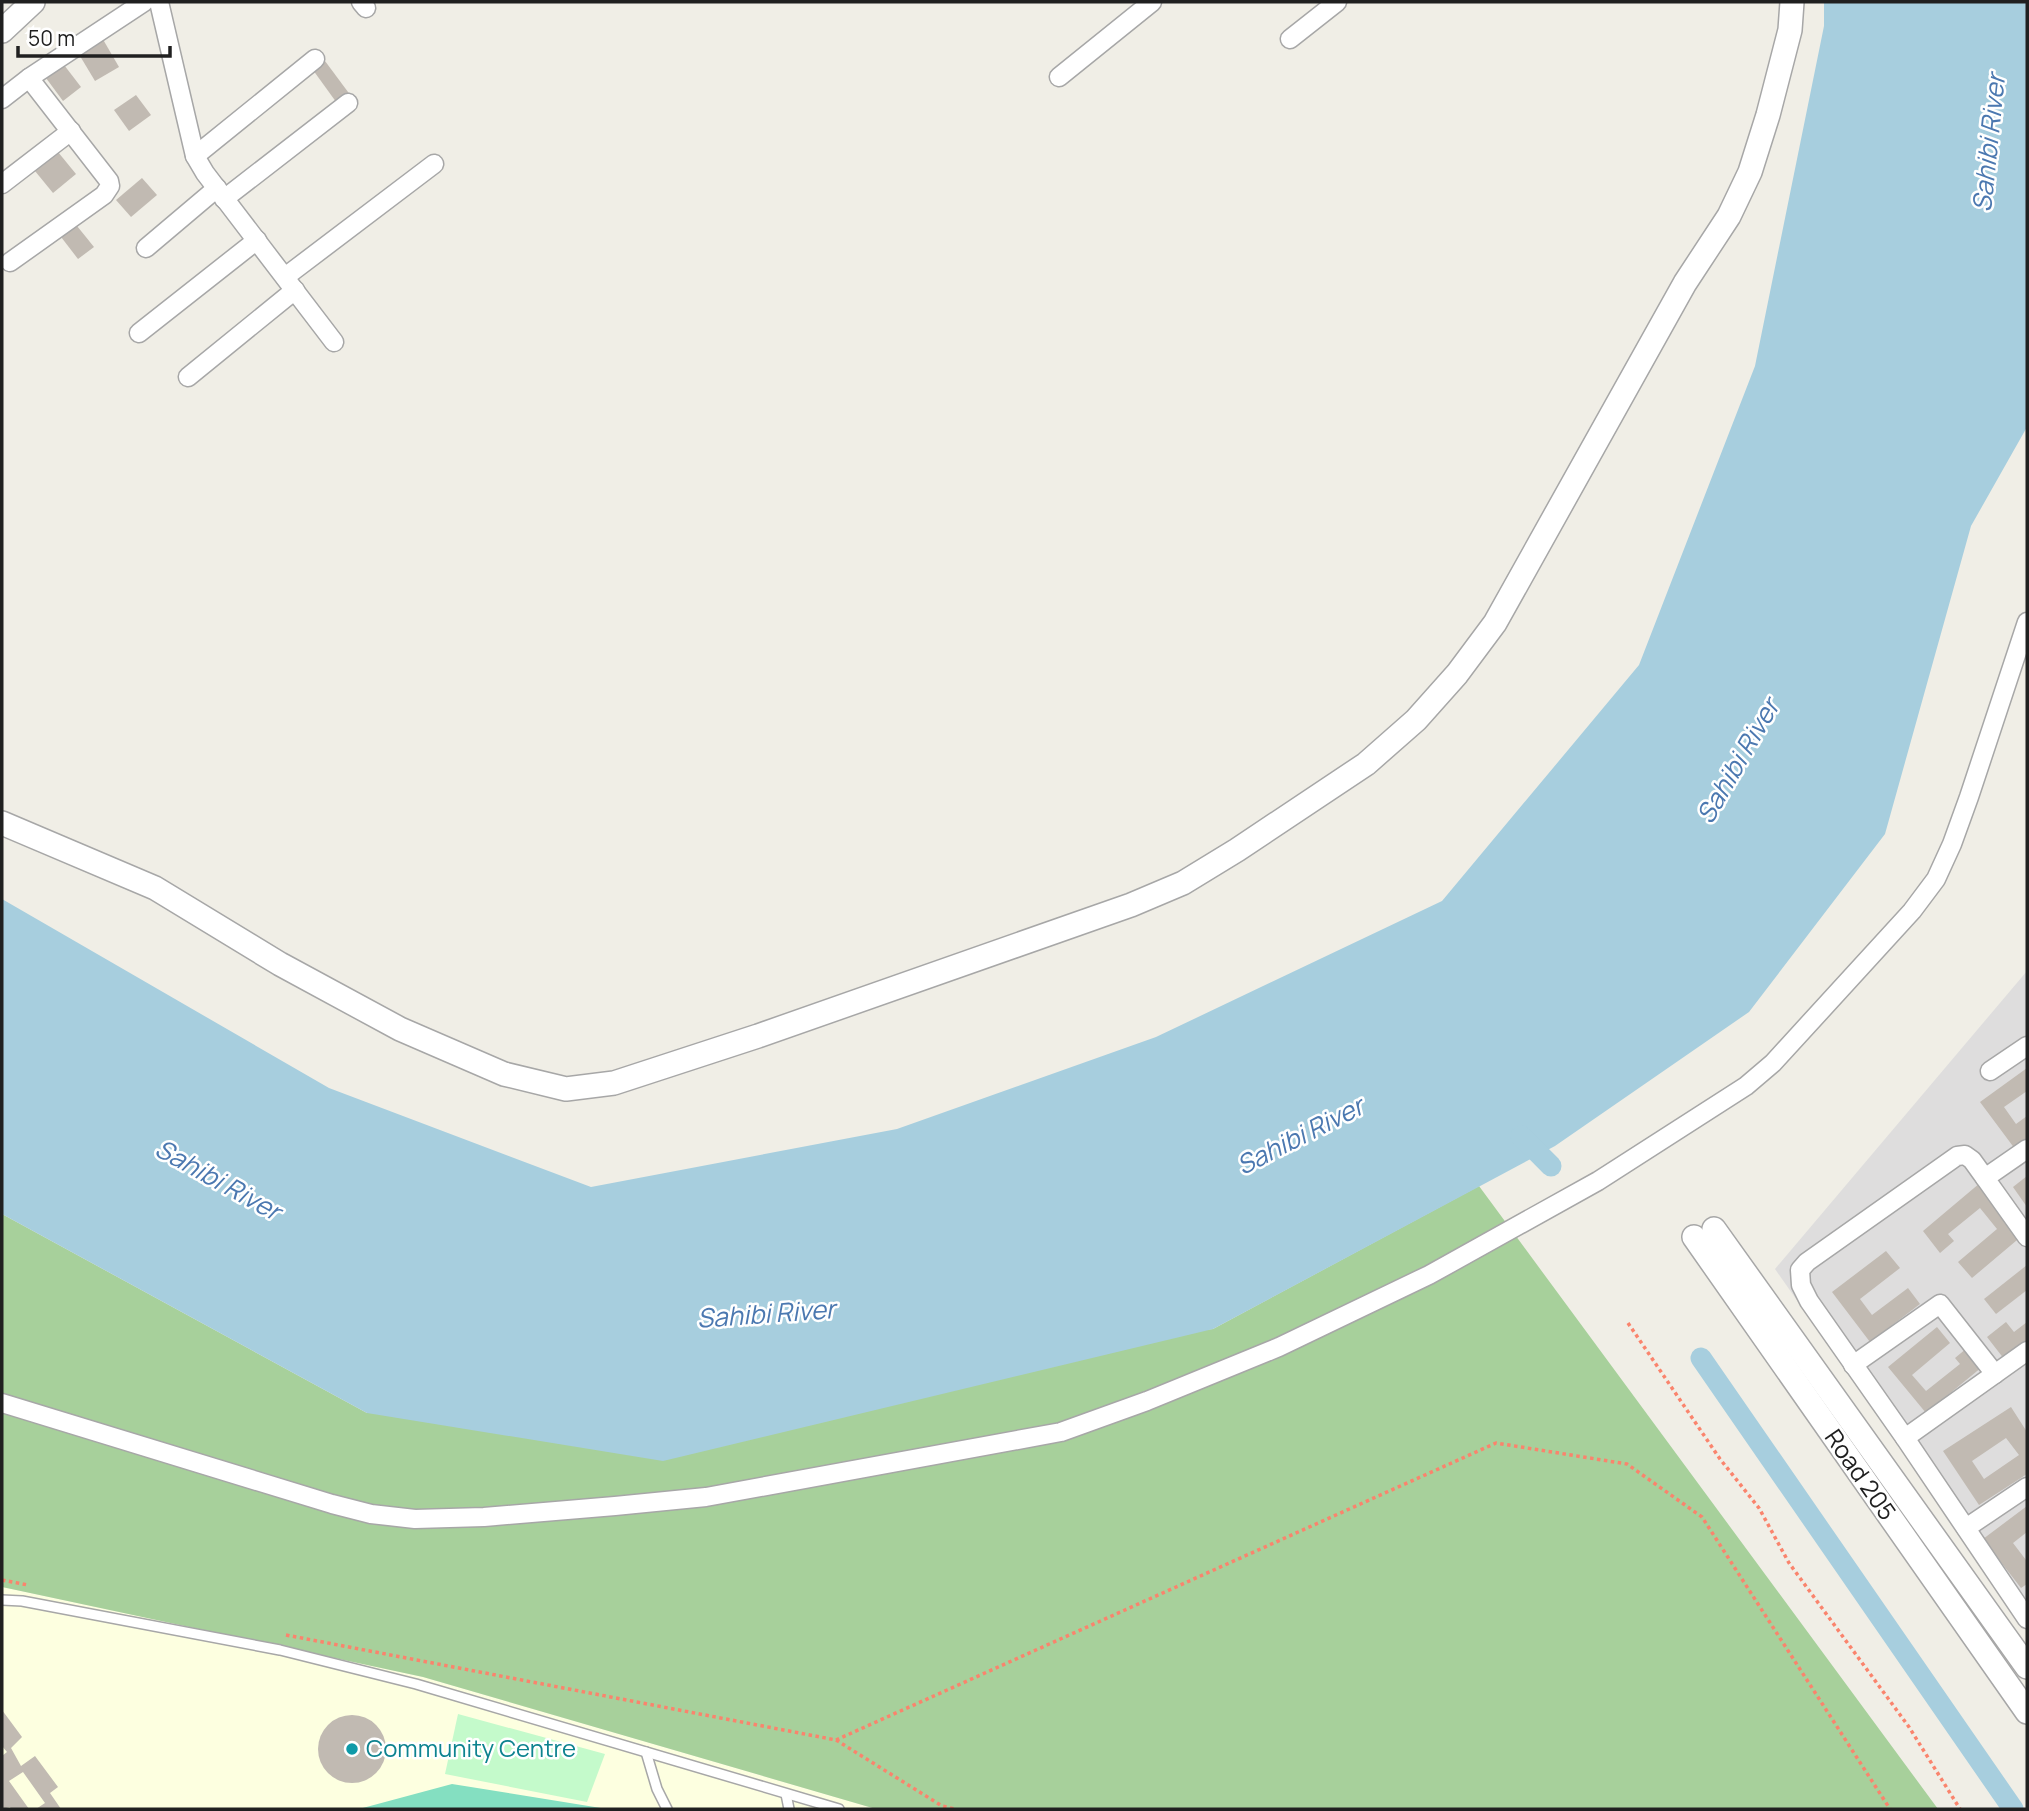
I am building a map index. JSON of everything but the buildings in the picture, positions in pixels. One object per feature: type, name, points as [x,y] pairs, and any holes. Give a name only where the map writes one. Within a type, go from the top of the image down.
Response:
[{"type":"street","points":[[2,31],[33,2]]},
{"type":"street","points":[[2,99],[29,78],[144,2]]},
{"type":"street","points":[[159,2],[195,156],[220,193],[334,342]]},
{"type":"street","points":[[1059,77],[1152,2]]},
{"type":"street","points":[[1290,39],[1337,2]]},
{"type":"street","points":[[2,823],[155,888],[280,964],[400,1029],[504,1073],[566,1089],[614,1083],[758,1036],[1098,917],[1183,883],[1366,764],[1416,720],[1457,674],[1495,623],[1685,284],[1729,216],[1750,172],[1768,115],[1790,30],[1792,2]]},
{"type":"street","points":[[195,156],[315,59]]},
{"type":"street","points":[[10,262],[109,191],[109,181],[29,78]]},
{"type":"street","points":[[146,248],[348,103]]},
{"type":"street","points":[[2,184],[71,131]]},
{"type":"street","points":[[188,377],[290,283],[434,164]]},
{"type":"street","points":[[139,333],[257,240]]},
{"type":"street","points":[[2,1403],[332,1504],[371,1514],[415,1519],[484,1517],[706,1497],[1061,1432],[1102,1418],[1279,1347],[1429,1275],[1598,1181],[1746,1086],[1773,1063],[1912,911],[1936,879],[1969,797],[2027,622]]},
{"type":"street","points":[[1990,1071],[2027,1046]]},
{"type":"street","points":[[1985,1178],[2027,1149]]},
{"type":"street","points":[[2027,1237],[1972,1160],[1965,1155],[1957,1156],[1807,1262],[1800,1270],[1801,1285],[1808,1301],[1905,1438],[2027,1619]]},
{"type":"street","name":"Road 205","points":[[2027,1667],[1704,1233],[2027,1712]]},
{"type":"street","points":[[1853,1365],[1940,1304],[1995,1374]]},
{"type":"street","points":[[1905,1438],[2027,1352]]},
{"type":"street","points":[[1966,1528],[2027,1487]]},
{"type":"lane","points":[[2,1600],[22,1601],[280,1650],[416,1684],[839,1809]]},
{"type":"lane","points":[[646,1752],[656,1789],[667,1809]]},
{"type":"lane","points":[[786,1794],[789,1809]]},
{"type":"path","points":[[1628,1323],[1720,1459],[1759,1508],[1789,1563],[1909,1727],[1960,1809]]},
{"type":"path","points":[[836,1740],[1496,1443],[1627,1464],[1702,1517],[1890,1809]]},
{"type":"path","points":[[2,1580],[28,1585]]},
{"type":"path","points":[[278,1633],[836,1740],[942,1806],[955,1809]]},
{"type":"shaded area","points":[[2027,971],[2027,1629],[1775,1269]]},
{"type":"shaded area","points":[[2,1587],[423,1677],[876,1809],[2,1809]]},
{"type":"green space","points":[[1479,1186],[1938,1809],[876,1809],[423,1677],[2,1587],[2,1214],[367,1413],[1213,1329]]},
{"type":"green space","points":[[458,1714],[605,1754],[587,1802],[445,1774]]},
{"type":"green space","points":[[452,1784],[607,1809],[359,1809]]},
{"type":"water","name":"Sahibi River","points":[[1824,2],[2027,2],[2027,427],[1971,526],[1885,834],[1749,1012],[1555,1146],[1213,1329],[663,1461],[367,1413],[2,1214],[2,899],[329,1088],[591,1187],[897,1129],[1156,1037],[1442,901],[1639,665],[1755,366],[1824,26]]},
{"type":"waterway","points":[[1521,1136],[1551,1166]]},
{"type":"waterway","points":[[1701,1358],[2013,1809]]},
{"type":"place","name":"Community Centre","points":[[352,1749]]}]
